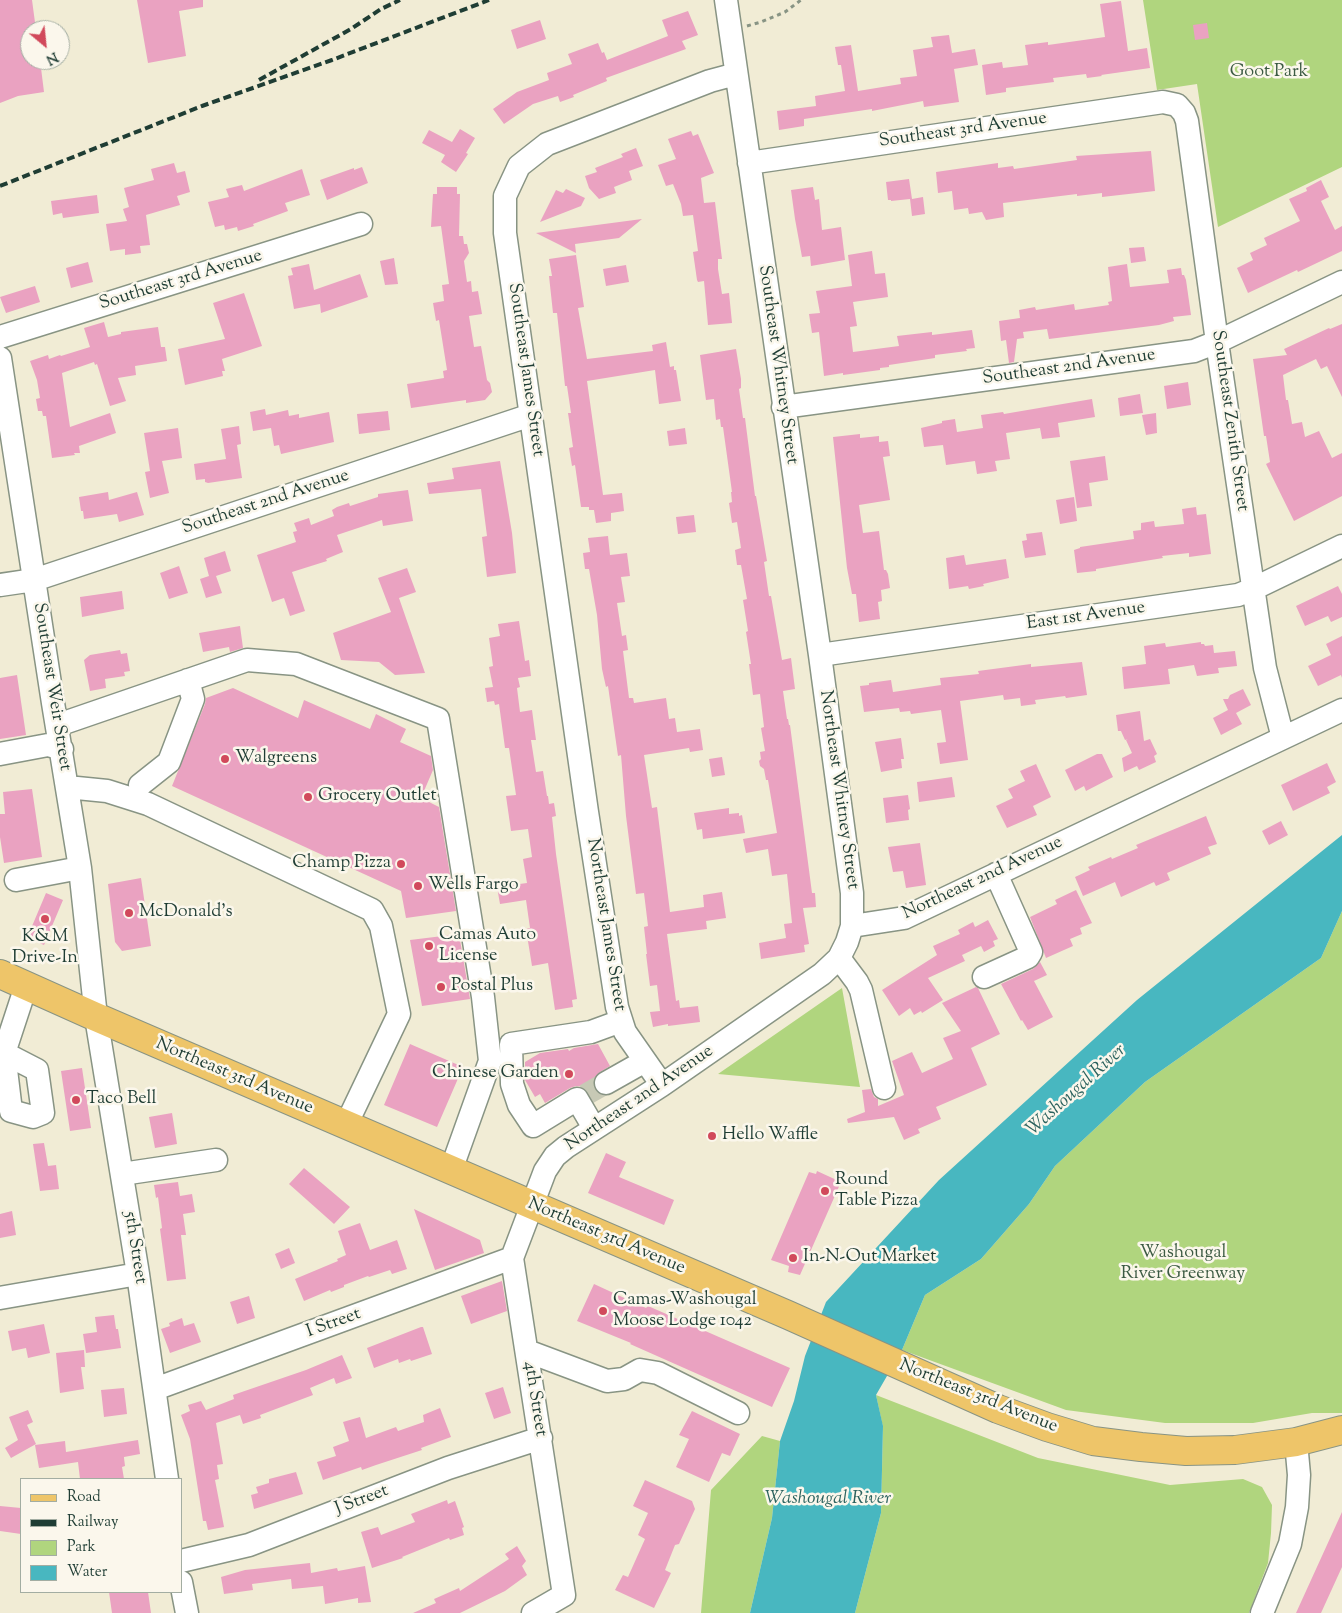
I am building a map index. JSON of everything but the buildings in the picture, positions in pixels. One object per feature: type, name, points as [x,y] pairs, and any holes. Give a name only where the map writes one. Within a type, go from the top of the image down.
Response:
[{"type":"main road","name":"Northeast 3rd Avenue","points":[[0,974],[788,1315],[998,1409],[1047,1427],[1093,1440],[1186,1451],[1236,1450],[1296,1442],[1342,1430]]},
{"type":"street","name":"Southeast Whitney Street","points":[[726,0],[820,655]]},
{"type":"street","name":"Southeast James Street","points":[[587,812],[506,233],[505,196],[519,166],[547,144],[710,81],[736,74]]},
{"type":"street","name":"Southeast 3rd Avenue","points":[[749,163],[1162,102],[1177,105]]},
{"type":"street","name":"Southeast Zenith Street","points":[[1177,105],[1184,113],[1187,121],[1265,668],[1283,738]]},
{"type":"street","name":"Southeast 3rd Avenue","points":[[0,337],[361,224]]},
{"type":"street","name":"Southeast 2nd Avenue","points":[[783,407],[1194,351],[1217,342],[1342,282]]},
{"type":"street","name":"Southeast Weir Street","points":[[0,358],[80,868],[96,1017]]},
{"type":"street","name":"Southeast 2nd Avenue","points":[[0,585],[34,580],[532,415]]},
{"type":"street","name":"East 1st Avenue","points":[[820,655],[1238,595],[1342,546]]},
{"type":"street","name":"Northeast Whitney Street","points":[[820,655],[852,893],[852,926]]},
{"type":"street","points":[[58,725],[248,660],[296,664],[438,719],[483,997],[490,1061],[451,1170]]},
{"type":"street","points":[[140,785],[169,762],[193,699],[188,680]]},
{"type":"street","name":"Northeast 2nd Avenue","points":[[533,1206],[545,1172],[555,1156],[594,1128],[662,1085],[822,974],[839,958],[848,942],[852,926],[904,918],[1342,710]]},
{"type":"street","points":[[0,754],[48,745],[62,750]]},
{"type":"street","points":[[68,787],[108,791],[148,804],[372,910],[381,926],[399,1014],[346,1125]]},
{"type":"street","name":"Northeast James Street","points":[[587,812],[617,1007],[625,1032],[662,1085]]},
{"type":"street","points":[[16,880],[80,868]]},
{"type":"street","points":[[984,977],[1028,957],[1031,952],[996,874]]},
{"type":"street","points":[[839,958],[862,990],[884,1088]]},
{"type":"street","points":[[4,1053],[37,1070],[43,1113],[33,1117],[11,1111],[4,1053],[26,986]]},
{"type":"street","name":"5th Street","points":[[96,1017],[138,1274],[167,1478]]},
{"type":"street","points":[[594,1128],[581,1097],[533,1126],[519,1105],[512,1084],[511,1044],[591,1032],[621,1021]]},
{"type":"street","points":[[606,1083],[645,1061]]},
{"type":"street","points":[[122,1174],[216,1160]]},
{"type":"street","points":[[512,1258],[533,1206]]},
{"type":"street","name":"4th Street","points":[[512,1258],[564,1596],[533,1613]]},
{"type":"street","name":"I Street","points":[[155,1389],[512,1258]]},
{"type":"street","points":[[0,1298],[138,1274]]},
{"type":"street","points":[[527,1351],[606,1380],[624,1379],[640,1370],[658,1374],[738,1413]]},
{"type":"street","name":"J Street","points":[[182,1561],[250,1545],[448,1468],[541,1438]]},
{"type":"street","points":[[1262,1613],[1290,1544],[1297,1507],[1299,1475],[1296,1442]]},
{"type":"street","points":[[182,1587],[187,1613]]},
{"type":"path","points":[[730,30],[779,15],[801,0]]},
{"type":"green space","name":"Goot Park","points":[[1143,0],[1342,0],[1342,167],[1218,227],[1197,84],[1157,90]]},
{"type":"green space","name":"Washougal River Greenway","points":[[1342,911],[1342,1413],[1312,1413],[1253,1423],[1165,1423],[1066,1410],[902,1350],[925,1295],[981,1259],[1029,1204],[1055,1166],[1145,1082],[1321,958]]},
{"type":"green space","points":[[842,988],[860,1087],[718,1074]]},
{"type":"green space","points":[[876,1395],[1038,1458],[1170,1485],[1243,1479],[1262,1487],[1272,1505],[1268,1563],[1249,1613],[855,1613],[881,1513],[883,1427]]},
{"type":"green space","points":[[762,1436],[780,1441],[772,1518],[750,1613],[701,1613],[711,1490]]},
{"type":"water","name":"Washougal River","points":[[1342,835],[1342,911],[1321,958],[1145,1082],[1055,1166],[1029,1204],[981,1259],[925,1295],[902,1350],[876,1395],[883,1426],[881,1513],[855,1613],[750,1613],[772,1518],[780,1441],[794,1401],[805,1356],[826,1302],[939,1180],[1137,1000]]},
{"type":"tunnel","points":[[585,1095],[606,1083]]},
{"type":"railway","points":[[259,80],[351,29],[381,9],[400,0]]},
{"type":"railway","points":[[0,186],[202,106],[332,60],[489,0]]},
{"type":"place","name":"Walgreens","points":[[225,759]]},
{"type":"place","name":"Grocery Outlet","points":[[308,797]]},
{"type":"place","name":"Champ Pizza","points":[[401,864]]},
{"type":"place","name":"Wells Fargo","points":[[418,886]]},
{"type":"place","name":"McDonald's","points":[[129,913]]},
{"type":"place","name":"K&M Drive-In","points":[[45,919]]},
{"type":"place","name":"Camas Auto License","points":[[429,946]]},
{"type":"place","name":"Postal Plus","points":[[441,987]]},
{"type":"place","name":"Chinese Garden","points":[[569,1074]]},
{"type":"place","name":"Taco Bell","points":[[76,1100]]},
{"type":"place","name":"Hello Waffle","points":[[712,1136]]},
{"type":"place","name":"Round Table Pizza","points":[[825,1191]]},
{"type":"place","name":"In-N-Out Market","points":[[793,1258]]},
{"type":"place","name":"Camas-Washougal Moose Lodge 1042","points":[[603,1311]]}]
